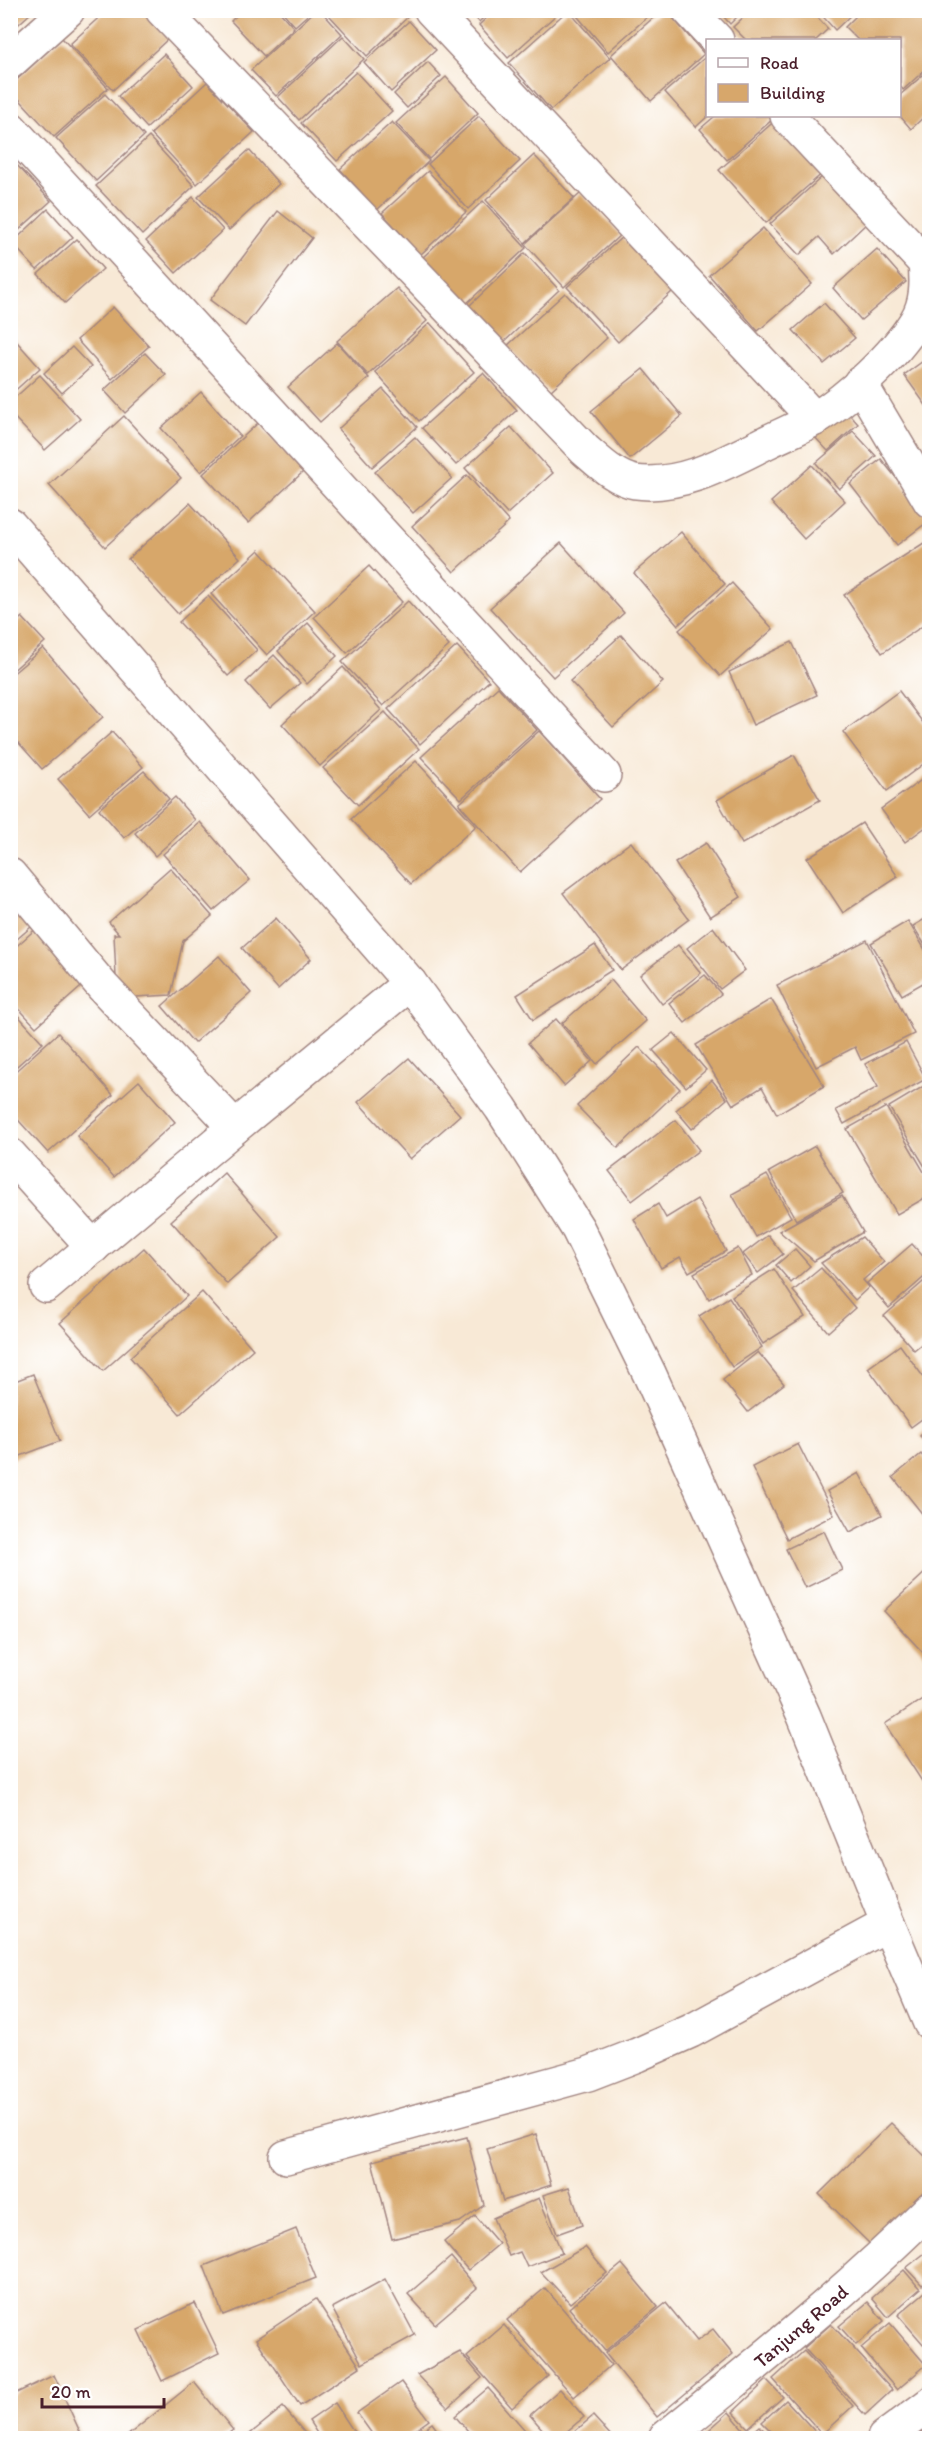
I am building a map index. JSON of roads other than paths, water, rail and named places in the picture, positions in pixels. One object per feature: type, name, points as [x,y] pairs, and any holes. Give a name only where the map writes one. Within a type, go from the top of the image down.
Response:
[{"type":"street","points":[[10,62],[68,10]]},
{"type":"street","points":[[162,10],[585,450],[609,470],[633,481],[665,483],[713,469],[815,419],[860,383],[894,350],[917,319],[927,289],[925,263],[788,117]]},
{"type":"street","points":[[431,10],[815,419]]},
{"type":"street","points":[[689,10],[716,39]]},
{"type":"street","points":[[10,128],[604,775]]},
{"type":"street","points":[[860,383],[930,501]]},
{"type":"street","points":[[10,525],[410,983],[501,1108],[578,1229],[649,1373],[800,1705],[930,2023]]},
{"type":"street","points":[[10,875],[103,987],[234,1127]]},
{"type":"street","points":[[46,1286],[234,1127],[410,983]]},
{"type":"street","points":[[10,1155],[93,1247]]},
{"type":"street","points":[[286,2157],[588,2074],[691,2031],[888,1924]]},
{"type":"street","name":"Tanjung Road","points":[[665,2439],[843,2291],[930,2209]]},
{"type":"street","points":[[898,2433],[930,2404]]}]
